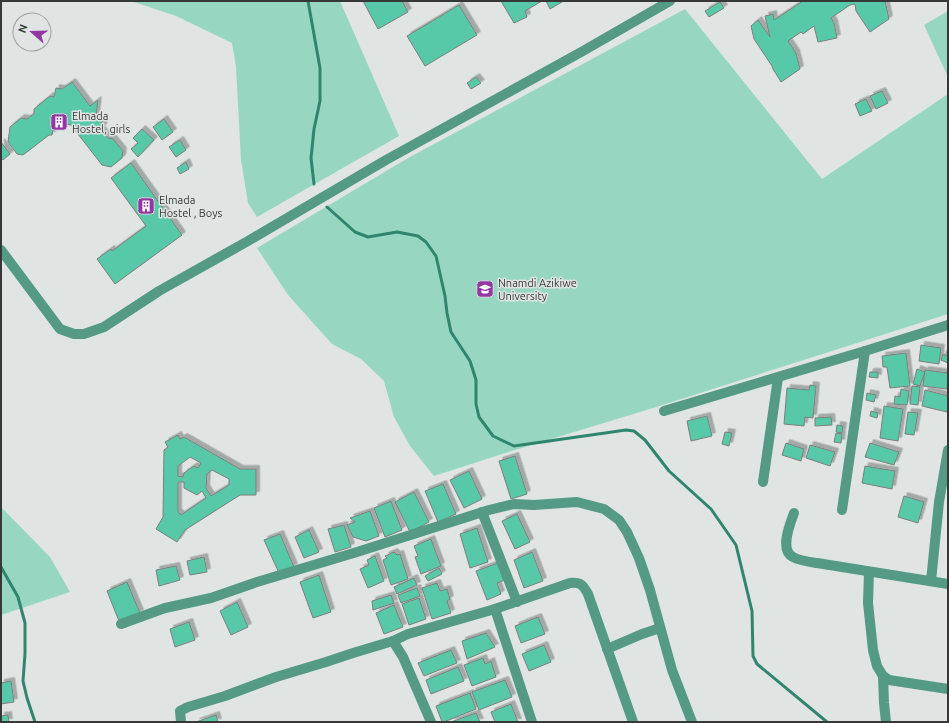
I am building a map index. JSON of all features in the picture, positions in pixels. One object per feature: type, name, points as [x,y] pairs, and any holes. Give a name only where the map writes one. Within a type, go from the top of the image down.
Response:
[{"type":"street","points":[[1,250],[60,329],[74,334],[84,334],[104,326],[159,291],[386,160],[670,1]]},
{"type":"street","points":[[664,411],[865,352],[948,325]]},
{"type":"street","points":[[842,510],[865,352]]},
{"type":"street","points":[[763,482],[778,378]]},
{"type":"street","points":[[931,581],[944,500],[948,450]]},
{"type":"street","points":[[121,624],[165,608],[211,598],[257,582],[482,512],[514,504],[534,505],[577,502],[604,509],[619,520],[627,532],[639,558],[650,590],[672,670],[692,722]]},
{"type":"street","points":[[482,512],[517,602]]},
{"type":"street","points":[[794,513],[786,543],[787,552],[792,557],[869,572],[948,584]]},
{"type":"street","points":[[869,572],[868,603],[873,650],[877,666],[883,676],[889,680],[948,689]]},
{"type":"street","points":[[181,722],[180,711],[188,707],[225,696],[276,677],[393,641],[408,634],[495,610],[570,583],[578,583],[584,586],[588,594],[633,722]]},
{"type":"street","points":[[495,610],[532,722]]},
{"type":"street","points":[[607,650],[642,634],[660,628]]},
{"type":"street","points":[[393,641],[403,657],[431,722]]},
{"type":"street","points":[[883,676],[886,722]]},
{"type":"green space","points":[[131,1],[340,1],[399,136],[257,217],[248,203],[241,160],[236,67],[232,43],[176,16]]},
{"type":"green space","points":[[685,9],[822,179],[948,94],[948,314],[434,476],[410,446],[394,417],[384,381],[361,359],[332,344],[288,295],[257,248],[408,158]]},
{"type":"green space","points":[[948,11],[948,77],[924,25]]},
{"type":"green space","points":[[1,507],[50,557],[70,592],[1,615]]},
{"type":"building","points":[[363,1],[402,1],[408,12],[378,29]]},
{"type":"building","points":[[501,1],[542,1],[525,11],[527,17],[514,23]]},
{"type":"building","points":[[546,1],[561,1],[562,2],[550,9]]},
{"type":"building","points":[[803,1],[885,1],[889,19],[870,32],[856,11],[855,4],[850,5],[831,18],[834,23],[837,38],[818,42],[814,26],[803,34],[801,32],[788,41],[796,53],[800,69],[781,82],[754,39],[751,26],[758,20],[770,37],[765,16],[773,14],[774,20]]},
{"type":"building","points":[[720,2],[724,8],[709,17],[705,11]]},
{"type":"building","points":[[459,5],[477,35],[425,66],[407,36]]},
{"type":"building","points":[[476,77],[481,83],[471,89],[467,83]]},
{"type":"building","name":"Elmada Hostel, girls","points":[[72,82],[90,106],[98,100],[96,116],[104,126],[101,129],[108,138],[113,139],[123,151],[122,158],[111,167],[102,165],[71,125],[65,124],[61,127],[54,126],[52,135],[49,135],[23,155],[17,154],[8,142],[10,127],[21,118],[27,119],[34,114],[34,109],[50,96],[54,97],[56,88],[62,89]]},
{"type":"building","points":[[882,91],[888,103],[876,109],[870,96]]},
{"type":"building","points":[[866,99],[872,111],[860,116],[855,104]]},
{"type":"building","points":[[164,119],[173,132],[162,140],[153,127]]},
{"type":"building","points":[[142,129],[154,140],[138,157],[131,149],[138,143],[133,138]]},
{"type":"building","points":[[180,140],[186,150],[176,157],[169,147]]},
{"type":"building","points":[[1,142],[10,154],[3,160],[1,158]]},
{"type":"building","points":[[186,162],[189,169],[180,174],[177,168]]},
{"type":"building","name":"Elmada Hostel , Boys","points":[[131,163],[182,235],[115,284],[97,259],[111,249],[112,251],[146,226],[111,178]]},
{"type":"building","points":[[921,345],[941,348],[939,364],[919,361]]},
{"type":"building","points":[[906,353],[910,386],[890,388],[887,367],[883,367],[882,356]]},
{"type":"building","points":[[943,354],[948,356],[948,363],[941,360]]},
{"type":"building","points":[[917,369],[925,372],[920,386],[913,384]]},
{"type":"building","points":[[925,370],[948,373],[947,389],[923,386]]},
{"type":"building","points":[[870,372],[878,372],[878,378],[869,377]]},
{"type":"building","points":[[810,385],[816,386],[813,418],[805,417],[804,426],[784,424],[787,388],[809,390]]},
{"type":"building","points":[[912,386],[920,387],[918,405],[910,404]]},
{"type":"building","points":[[901,389],[909,391],[907,405],[894,404],[895,396],[900,397]]},
{"type":"building","points":[[925,390],[948,396],[947,412],[922,406]]},
{"type":"building","points":[[867,393],[876,395],[874,402],[866,400]]},
{"type":"building","points":[[884,406],[903,409],[898,441],[880,438]]},
{"type":"building","points":[[871,411],[878,413],[877,418],[870,416]]},
{"type":"building","points":[[908,412],[918,413],[914,435],[905,434]]},
{"type":"building","points":[[707,416],[712,436],[691,441],[687,421]]},
{"type":"building","points":[[831,417],[832,425],[815,426],[815,418]]},
{"type":"building","points":[[837,425],[843,426],[842,433],[836,432]]},
{"type":"building","points":[[725,432],[732,433],[729,446],[722,444]]},
{"type":"building","points":[[836,433],[842,434],[841,443],[834,442]]},
{"type":"building","points":[[178,435],[180,439],[184,437],[240,469],[256,469],[256,495],[240,495],[185,530],[177,542],[156,529],[163,517],[164,450],[168,447],[165,442]],"holes":[[[190,457],[201,463],[198,468],[194,466],[184,473],[183,477],[178,476],[178,466]],[[212,470],[229,479],[229,485],[211,496],[206,488],[207,474]],[[178,482],[184,482],[184,488],[197,495],[202,491],[206,498],[181,515],[178,512]]]},
{"type":"building","points":[[786,443],[804,449],[801,461],[782,455]]},
{"type":"building","points":[[870,443],[899,452],[894,465],[865,457]]},
{"type":"building","points":[[810,445],[835,452],[830,466],[806,458]]},
{"type":"building","points":[[515,456],[527,494],[511,499],[499,461]]},
{"type":"building","points":[[865,466],[895,471],[892,489],[862,483]]},
{"type":"building","points":[[469,471],[482,499],[464,508],[450,480]]},
{"type":"building","points":[[443,484],[456,514],[438,522],[425,491]]},
{"type":"building","points":[[414,492],[429,522],[410,532],[395,502]]},
{"type":"building","points":[[904,496],[924,502],[918,523],[898,517]]},
{"type":"building","points":[[391,501],[402,530],[385,537],[374,508]]},
{"type":"building","points":[[370,511],[379,536],[366,541],[353,537],[347,525],[355,522],[350,518]]},
{"type":"building","points":[[517,514],[530,542],[515,549],[502,521]]},
{"type":"building","points":[[344,525],[351,547],[335,552],[328,529]]},
{"type":"building","points":[[477,528],[488,562],[470,568],[460,534]]},
{"type":"building","points":[[309,530],[319,552],[304,558],[295,537]]},
{"type":"building","points":[[280,534],[294,567],[279,573],[264,540]]},
{"type":"building","points":[[431,539],[441,566],[421,574],[415,557],[418,556],[414,546]]},
{"type":"building","points":[[394,552],[397,555],[400,554],[408,579],[391,585],[383,560],[387,558],[385,556]]},
{"type":"building","points":[[532,552],[543,581],[524,588],[514,560]]},
{"type":"building","points":[[375,556],[384,581],[368,588],[360,569],[369,565],[367,560]]},
{"type":"building","points":[[204,557],[207,572],[190,575],[187,561]]},
{"type":"building","points":[[498,563],[505,580],[497,583],[501,594],[487,600],[476,571]]},
{"type":"building","points":[[176,566],[180,580],[159,586],[156,570]]},
{"type":"building","points":[[439,568],[442,574],[428,581],[425,576]]},
{"type":"building","points":[[319,575],[331,612],[313,618],[300,582]]},
{"type":"building","points":[[414,578],[417,585],[397,594],[394,587]]},
{"type":"building","points":[[127,582],[140,613],[119,621],[107,591]]},
{"type":"building","points":[[437,583],[440,591],[447,589],[450,599],[447,601],[451,613],[432,619],[422,588]]},
{"type":"building","points":[[417,588],[420,596],[401,603],[398,595]]},
{"type":"building","points":[[391,595],[394,603],[373,610],[372,601]]},
{"type":"building","points":[[419,598],[426,619],[409,625],[402,604]]},
{"type":"building","points":[[237,602],[248,627],[231,635],[220,611]]},
{"type":"building","points":[[394,605],[403,627],[384,634],[376,613]]},
{"type":"building","points":[[538,617],[545,634],[521,643],[515,626]]},
{"type":"building","points":[[189,622],[195,640],[175,647],[170,629]]},
{"type":"building","points":[[486,633],[495,647],[467,659],[462,641]]},
{"type":"building","points":[[544,645],[551,662],[529,671],[522,654]]},
{"type":"building","points":[[451,650],[457,663],[424,676],[418,663]]},
{"type":"building","points":[[483,658],[485,664],[491,661],[496,677],[472,686],[464,665]]},
{"type":"building","points":[[458,667],[464,681],[431,694],[426,680]]},
{"type":"building","points":[[505,680],[512,697],[479,710],[472,692]]},
{"type":"building","points":[[11,681],[14,702],[1,704],[1,683]]},
{"type":"building","points":[[470,693],[476,709],[442,722],[436,706]]},
{"type":"building","points":[[511,704],[518,722],[495,722],[491,712]]},
{"type":"building","points":[[476,713],[480,722],[451,722]]},
{"type":"building","points":[[8,715],[9,722],[1,722],[1,716]]},
{"type":"building","points":[[216,715],[218,722],[196,722]]},
{"type":"waterway","points":[[308,1],[320,68],[320,101],[314,129],[311,158],[314,184]]},
{"type":"waterway","points":[[327,207],[355,232],[368,237],[397,232],[418,236],[426,242],[436,256],[451,332],[470,361],[476,380],[476,404],[479,417],[493,436],[514,446],[626,430],[634,431],[645,440],[669,471],[711,509],[736,545],[752,611],[753,656],[757,664],[827,722]]},
{"type":"waterway","points":[[1,567],[18,597],[25,623],[23,681],[35,722]]},
{"type":"place","name":"Elmada Hostel, girls","points":[[59,122]]},
{"type":"place","name":"Elmada Hostel , Boys","points":[[146,206]]},
{"type":"place","name":"Nnamdi Azikiwe University","points":[[485,289]]}]
